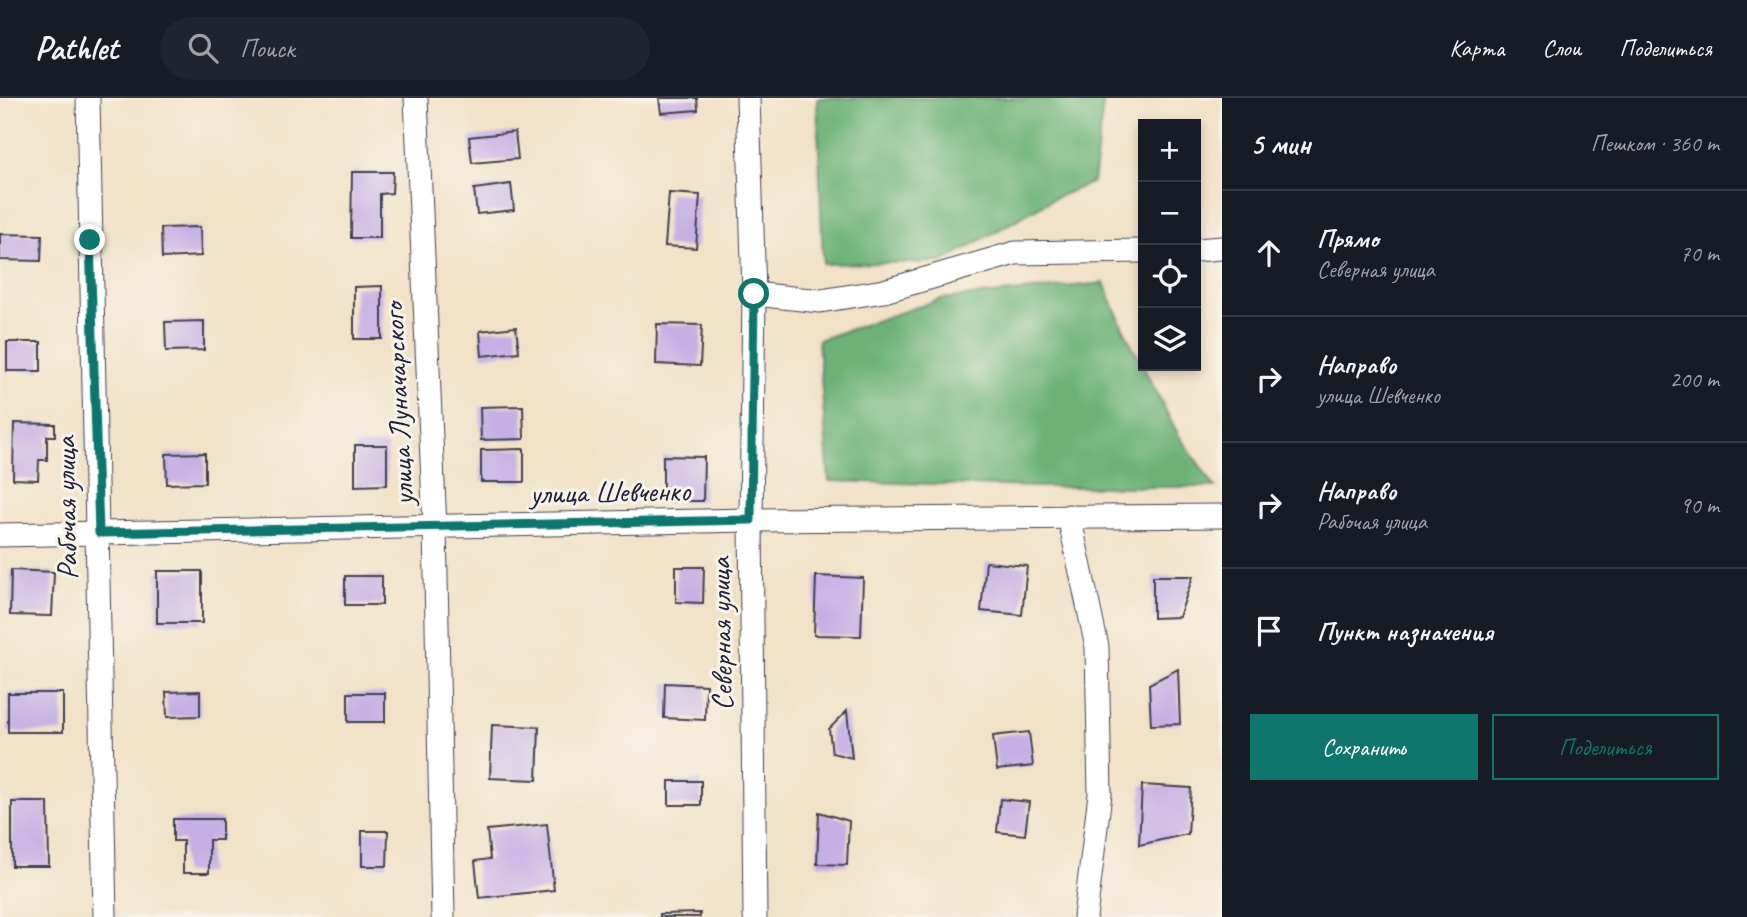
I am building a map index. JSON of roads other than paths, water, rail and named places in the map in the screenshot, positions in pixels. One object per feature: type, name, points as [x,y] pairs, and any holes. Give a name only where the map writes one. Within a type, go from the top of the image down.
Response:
[{"type":"street","name":"Рабочая улица","points":[[88,98],[105,917]]},
{"type":"street","name":"улица Луначарского","points":[[416,98],[435,528],[443,917]]},
{"type":"street","name":"Северная улица","points":[[748,98],[754,294],[751,520],[755,917]]},
{"type":"street","points":[[1201,250],[1222,248]]},
{"type":"street","points":[[754,294],[820,302],[884,291],[1015,253],[1138,251]]},
{"type":"street","points":[[1069,516],[1097,647],[1100,794],[1085,917]]},
{"type":"street","name":"улица Шевченко","points":[[0,535],[751,520],[1222,516]]}]
